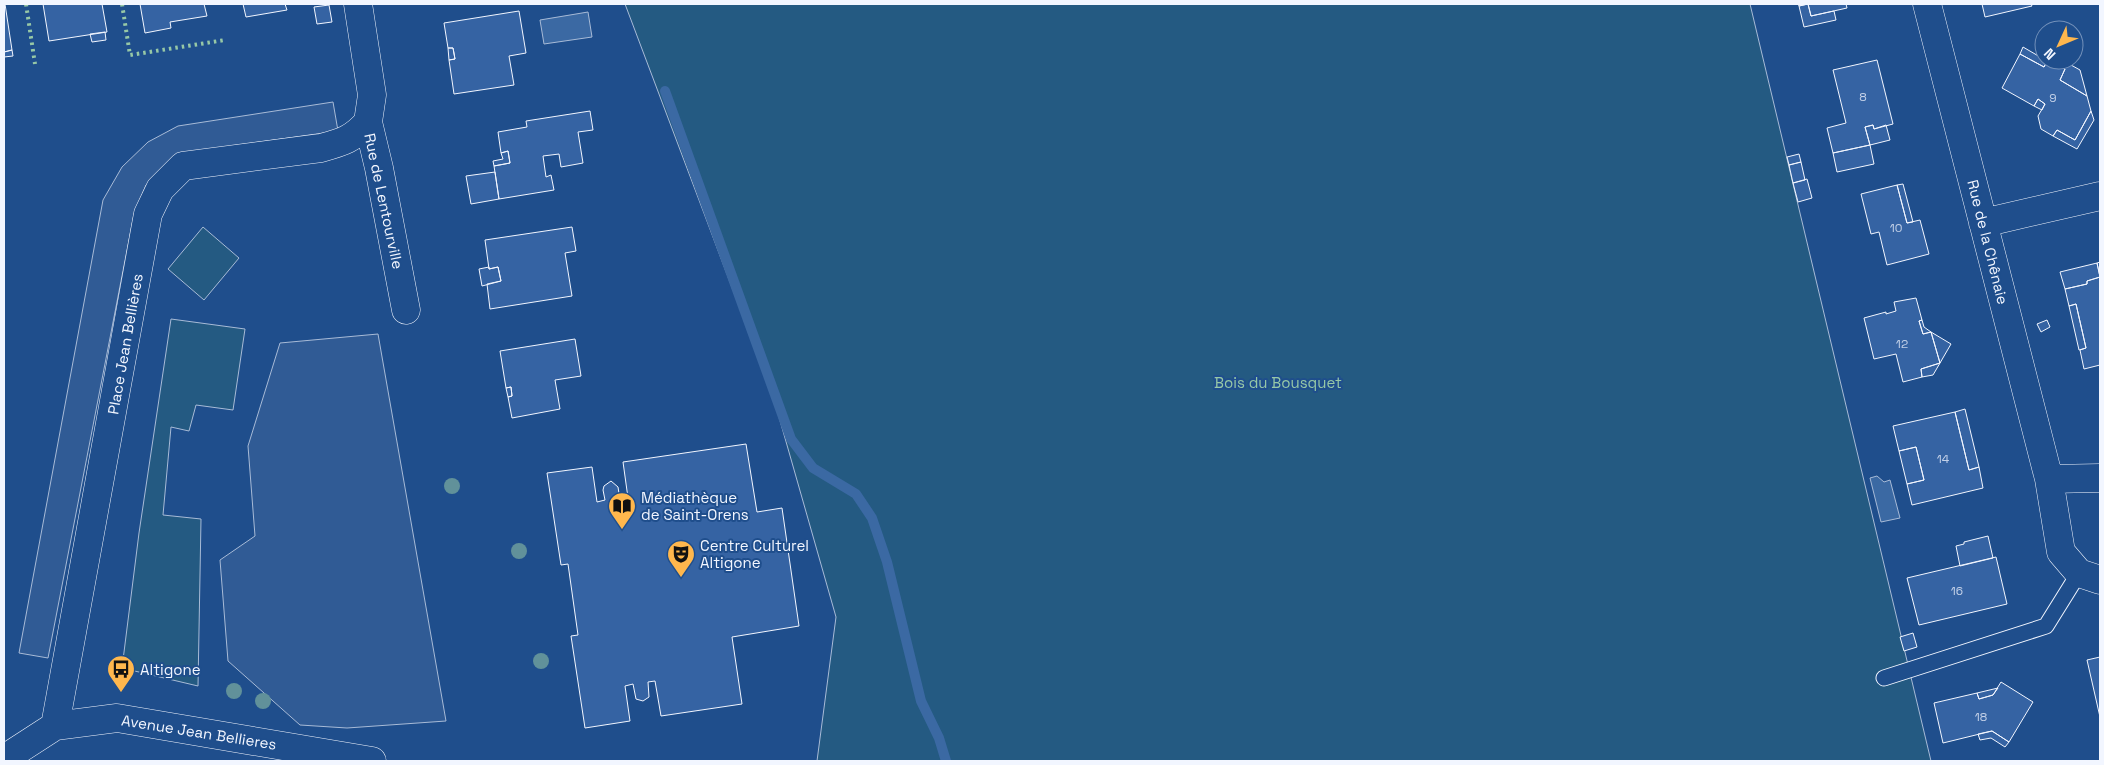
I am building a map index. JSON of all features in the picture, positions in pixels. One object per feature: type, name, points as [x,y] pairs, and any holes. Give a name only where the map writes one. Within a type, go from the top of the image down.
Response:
[{"type":"street","name":"Rue de Lentourville","points":[[358,4],[372,96],[368,122],[379,168],[406,310]]},
{"type":"street","name":"Rue de la Chênaie","points":[[1928,4],[2049,479],[2061,552],[2090,576]]},
{"type":"street","name":"Place Jean Bellières","points":[[55,726],[148,214],[160,189],[183,166],[321,148],[350,138],[357,134],[368,122]]},
{"type":"street","points":[[1984,224],[2100,196]]},
{"type":"street","points":[[2049,479],[2100,478]]},
{"type":"street","name":"Avenue Jean Bellieres","points":[[4,759],[55,726],[117,718],[372,761]]},
{"type":"lane","points":[[1884,678],[2046,626],[2090,576]]},
{"type":"green space","name":"Bois du Bousquet","points":[[625,4],[1750,4],[1931,761],[817,761],[836,617],[773,396]]},
{"type":"green space","points":[[203,227],[239,258],[204,300],[168,269]]},
{"type":"green space","points":[[171,319],[245,329],[233,410],[196,405],[189,431],[171,427],[163,515],[201,519],[198,686],[122,668],[139,533]]},
{"type":"shaded area","points":[[588,12],[592,37],[544,44],[540,20]]},
{"type":"shaded area","points":[[333,102],[338,131],[231,146],[166,166],[146,185],[134,214],[48,658],[19,653],[103,200],[122,167],[148,142],[178,126]]},
{"type":"shaded area","points":[[378,334],[446,721],[347,728],[300,725],[228,661],[220,560],[255,536],[248,446],[280,343]]},
{"type":"shaded area","points":[[1877,476],[1884,482],[1890,480],[1900,518],[1881,522],[1870,478]]},
{"type":"building","points":[[4,4],[12,50],[4,52]]},
{"type":"building","points":[[43,4],[102,4],[107,32],[49,41]]},
{"type":"building","points":[[140,4],[204,4],[207,16],[170,22],[171,28],[145,33]]},
{"type":"building","points":[[243,4],[285,4],[287,10],[246,17]]},
{"type":"building","points":[[1808,4],[1846,4],[1847,8],[1811,16]]},
{"type":"building","points":[[1808,4],[1811,16],[1834,11],[1836,20],[1804,27],[1799,6]]},
{"type":"building","points":[[1982,4],[2031,4],[2032,6],[1985,17]]},
{"type":"building","points":[[329,5],[332,22],[317,24],[314,7]]},
{"type":"building","points":[[519,11],[526,53],[509,56],[514,85],[454,94],[449,60],[455,59],[453,48],[448,48],[444,23]]},
{"type":"building","points":[[105,32],[106,40],[92,42],[90,34]]},
{"type":"building","points":[[2023,47],[2034,53],[2034,62],[2020,54]]},
{"type":"building","points":[[448,48],[453,48],[455,59],[449,60]]},
{"type":"building","points":[[12,50],[13,56],[4,57],[4,52]]},
{"type":"building","points":[[2020,54],[2034,62],[2034,70],[2065,70],[2060,80],[2087,96],[2091,111],[2075,140],[2057,130],[2053,136],[2041,129],[2038,116],[2045,104],[2038,99],[2034,106],[2002,88]]},
{"type":"building","points":[[1877,60],[1893,124],[1874,129],[1873,125],[1865,127],[1870,145],[1833,153],[1827,128],[1846,123],[1833,70]]},
{"type":"building","points":[[2065,70],[2080,70],[2087,96],[2060,80]]},
{"type":"building","points":[[2038,99],[2045,104],[2042,110],[2034,106]]},
{"type":"building","points":[[590,111],[593,130],[578,132],[583,163],[561,167],[559,154],[543,156],[546,177],[551,175],[554,190],[499,199],[494,166],[510,163],[508,151],[501,153],[498,132],[527,127],[526,121]]},
{"type":"building","points":[[2091,111],[2094,120],[2077,149],[2053,136],[2057,130],[2075,140]]},
{"type":"building","points":[[1873,125],[1874,129],[1886,125],[1890,140],[1870,145],[1865,127]]},
{"type":"building","points":[[1870,145],[1874,164],[1837,172],[1833,153]]},
{"type":"building","points":[[508,151],[510,163],[494,166],[493,161],[503,159],[501,153]]},
{"type":"building","points":[[1799,154],[1801,162],[1789,165],[1787,157]]},
{"type":"building","points":[[1801,162],[1805,180],[1793,183],[1789,165]]},
{"type":"building","points":[[495,172],[499,199],[471,204],[466,176]]},
{"type":"building","points":[[1807,179],[1812,198],[1798,202],[1793,183]]},
{"type":"building","points":[[1903,184],[1913,222],[1907,223],[1897,185]]},
{"type":"building","points":[[1897,185],[1907,223],[1920,220],[1929,254],[1887,265],[1879,232],[1871,234],[1861,194]]},
{"type":"building","points":[[572,227],[576,251],[565,253],[572,296],[490,309],[487,284],[501,281],[498,267],[489,269],[485,240]]},
{"type":"building","points":[[2100,262],[2100,277],[2097,263]]},
{"type":"building","points":[[2097,263],[2100,277],[2087,281],[2087,284],[2065,289],[2060,272]]},
{"type":"building","points":[[489,267],[489,269],[498,267],[501,281],[482,286],[479,269]]},
{"type":"building","points":[[2100,277],[2100,365],[2084,369],[2080,350],[2086,348],[2076,304],[2069,306],[2065,289],[2087,284],[2087,281]]},
{"type":"building","points":[[1916,298],[1922,320],[1919,321],[1923,334],[1931,332],[1940,363],[1921,369],[1922,377],[1903,382],[1896,354],[1874,359],[1864,318],[1896,311],[1894,302]]},
{"type":"building","points":[[2076,304],[2086,348],[2079,350],[2069,306]]},
{"type":"building","points":[[1922,320],[1924,327],[1931,332],[1923,334],[1919,321]]},
{"type":"building","points":[[2047,320],[2050,327],[2041,332],[2037,324]]},
{"type":"building","points":[[1931,332],[1951,344],[1940,363]]},
{"type":"building","points":[[575,339],[581,376],[555,380],[560,409],[512,418],[508,397],[512,396],[511,387],[506,388],[500,351]]},
{"type":"building","points":[[1940,363],[1933,375],[1922,377],[1921,369]]},
{"type":"building","points":[[511,387],[512,396],[508,397],[506,388]]},
{"type":"building","points":[[1965,409],[1979,467],[1969,470],[1955,412]]},
{"type":"building","points":[[1955,412],[1969,470],[1979,467],[1983,488],[1912,505],[1907,484],[1924,480],[1916,447],[1899,451],[1893,426]]},
{"type":"building","name":"Centre Culturel Altigone","points":[[746,444],[757,512],[782,508],[799,626],[732,637],[742,704],[661,716],[655,681],[648,682],[649,697],[643,701],[636,699],[633,684],[625,686],[630,721],[585,728],[571,636],[578,635],[568,564],[561,565],[547,473],[592,467],[597,502],[605,500],[604,486],[611,481],[618,487],[620,500],[628,498],[623,462]]},
{"type":"building","points":[[1916,447],[1924,480],[1907,484],[1899,451]]},
{"type":"building","points":[[1988,536],[1993,558],[1960,566],[1956,546]]},
{"type":"building","points":[[1996,557],[2007,604],[1919,625],[1907,578]]},
{"type":"building","points":[[1913,633],[1917,647],[1904,651],[1900,637]]},
{"type":"building","points":[[2100,657],[2100,717],[2087,660]]},
{"type":"building","points":[[2001,682],[2033,702],[2009,742],[1992,731],[1943,743],[1934,703],[1977,693],[1979,699],[1993,695]]},
{"type":"building","points":[[1998,688],[1993,695],[1979,699],[1977,693]]},
{"type":"building","points":[[1992,731],[2009,742],[2005,747],[1991,738],[1980,740],[1978,734]]},
{"type":"waterway","points":[[665,91],[791,439],[813,468],[856,494],[872,518],[887,562],[921,701],[939,738],[946,761]]},
{"type":"hedge","points":[[26,4],[35,64]]},
{"type":"hedge","points":[[122,4],[130,55],[225,40]]},
{"type":"place","name":"Médiathèque de Saint-Orens","points":[[622,530]]},
{"type":"place","name":"Centre Culturel Altigone","points":[[681,578]]},
{"type":"place","name":"Altigone","points":[[121,693]]}]
